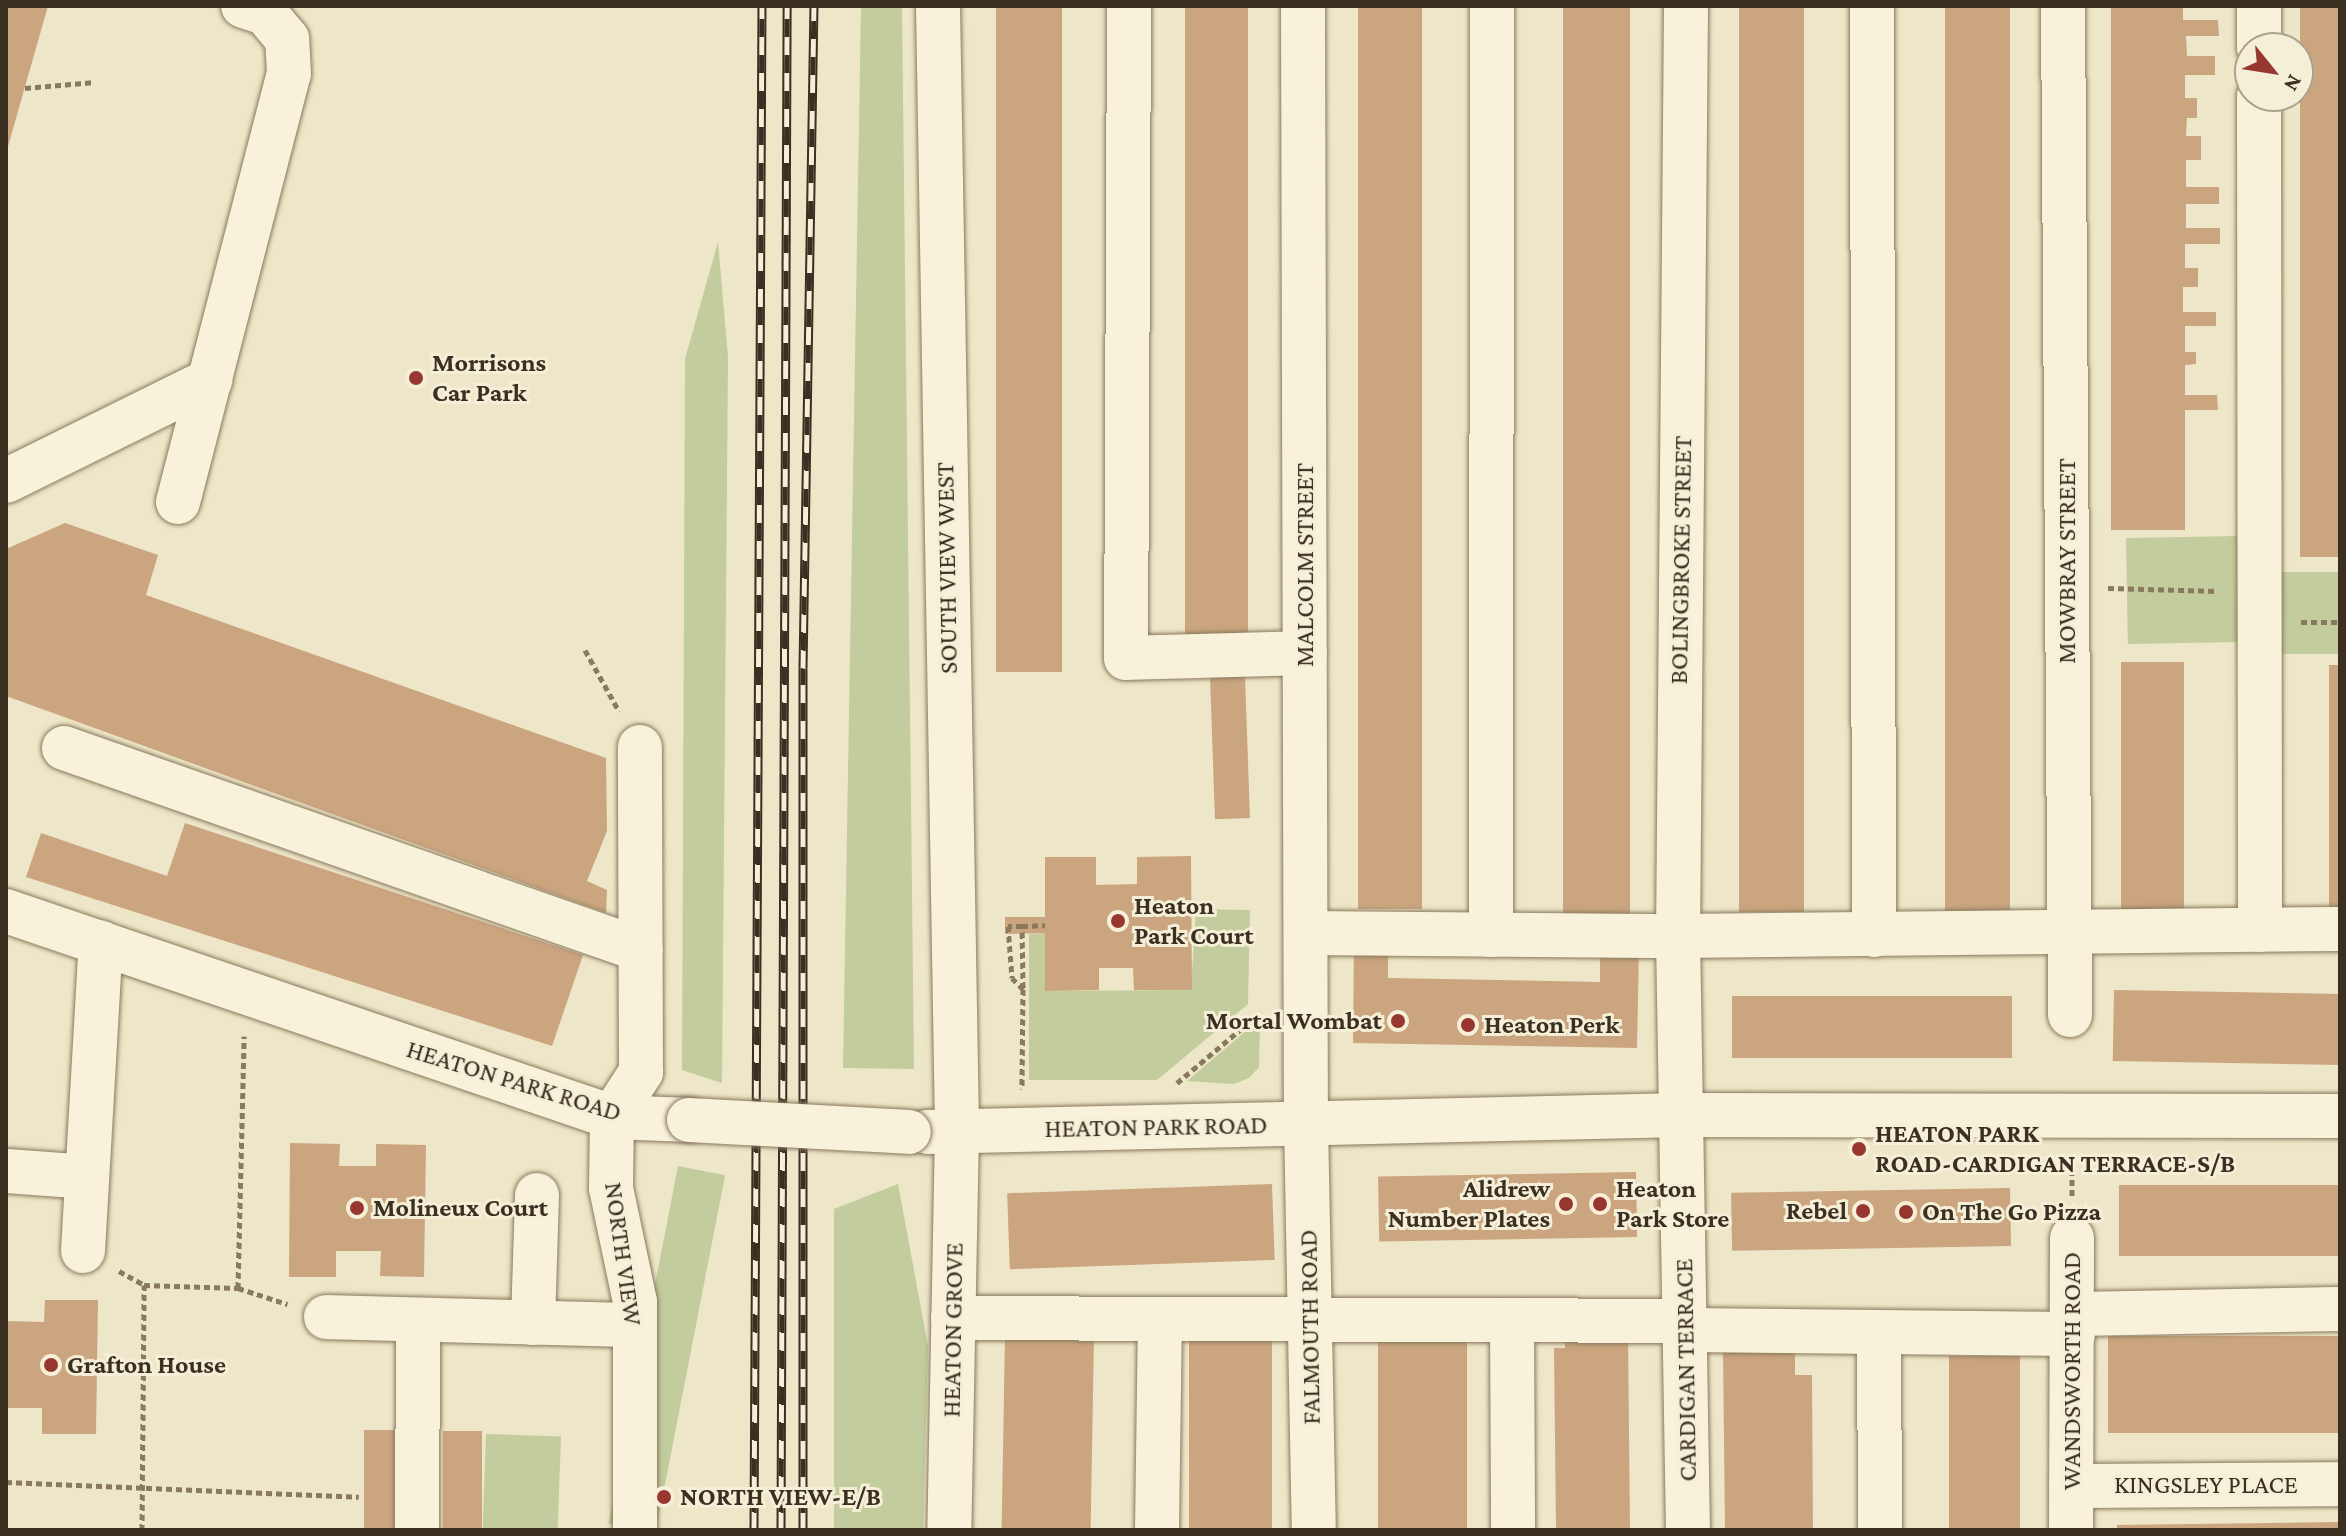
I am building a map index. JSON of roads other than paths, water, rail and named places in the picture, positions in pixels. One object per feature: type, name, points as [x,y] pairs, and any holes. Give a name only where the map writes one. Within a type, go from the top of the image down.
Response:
[{"type":"street","points":[[178,502],[289,74],[287,39],[265,13],[243,6]]},
{"type":"street","name":"SOUTH VIEW WEST","points":[[938,6],[957,1131]]},
{"type":"street","points":[[1129,6],[1126,658],[1305,653]]},
{"type":"street","name":"MALCOLM STREET","points":[[1303,6],[1306,1123]]},
{"type":"street","points":[[1491,935],[1492,6]]},
{"type":"street","name":"BOLINGBROKE STREET","points":[[1683,1115],[1678,936],[1686,6]]},
{"type":"street","points":[[1872,6],[1874,935]]},
{"type":"street","name":"MOWBRAY STREET","points":[[2063,6],[2070,1015]]},
{"type":"street","points":[[2259,6],[2259,32]]},
{"type":"street","points":[[2259,112],[2260,930]]},
{"type":"street","points":[[6,481],[210,380]]},
{"type":"street","points":[[612,1117],[641,1072],[640,747]]},
{"type":"street","points":[[64,748],[641,950]]},
{"type":"street","name":"HEATON PARK ROAD","points":[[6,911],[612,1117],[909,1132],[1683,1115],[2340,1116]]},
{"type":"street","points":[[1306,933],[1678,936],[2340,929]]},
{"type":"street","points":[[83,1251],[101,943]]},
{"type":"street","name":"CARDIGAN TERRACE","points":[[1683,1115],[1688,1530]]},
{"type":"street","name":"NORTH VIEW","points":[[612,1117],[611,1188],[635,1302],[635,1530]]},
{"type":"street","name":"FALMOUTH ROAD","points":[[1306,1123],[1314,1530]]},
{"type":"street","name":"HEATON GROVE","points":[[949,1530],[957,1131]]},
{"type":"street","points":[[6,1171],[87,1177]]},
{"type":"street","points":[[533,1323],[537,1195]]},
{"type":"street","name":"WANDSWORTH ROAD","points":[[2071,1530],[2072,1238]]},
{"type":"street","points":[[953,1318],[1512,1321],[1879,1333],[2340,1309]]},
{"type":"street","points":[[326,1317],[635,1325]]},
{"type":"street","points":[[1157,1530],[1160,1319]]},
{"type":"street","points":[[417,1530],[418,1320]]},
{"type":"street","points":[[1512,1321],[1513,1530]]},
{"type":"street","points":[[1879,1333],[1880,1530]]},
{"type":"street","name":"KINGSLEY PLACE","points":[[2071,1486],[2340,1484]]},
{"type":"railway","points":[[754,1530],[762,6]]},
{"type":"railway","points":[[781,1530],[787,6]]},
{"type":"railway","points":[[803,1530],[803,668],[814,6]]},
{"type":"place","name":"Morrisons Car Park","points":[[416,378]]},
{"type":"place","name":"Heaton Park Court","points":[[1118,921]]},
{"type":"place","name":"Mortal Wombat","points":[[1398,1021]]},
{"type":"place","name":"Heaton Perk","points":[[1468,1025]]},
{"type":"place","name":"HEATON PARK ROAD-CARDIGAN TERRACE-S/B","points":[[1859,1149]]},
{"type":"place","name":"Alidrew Number Plates","points":[[1566,1204]]},
{"type":"place","name":"Heaton Park Store","points":[[1600,1204]]},
{"type":"place","name":"Molineux Court","points":[[357,1208]]},
{"type":"place","name":"Rebel","points":[[1863,1211]]},
{"type":"place","name":"On The Go Pizza","points":[[1906,1212]]},
{"type":"place","name":"Grafton House","points":[[51,1365]]},
{"type":"place","name":"NORTH VIEW-E/B","points":[[664,1497]]}]
